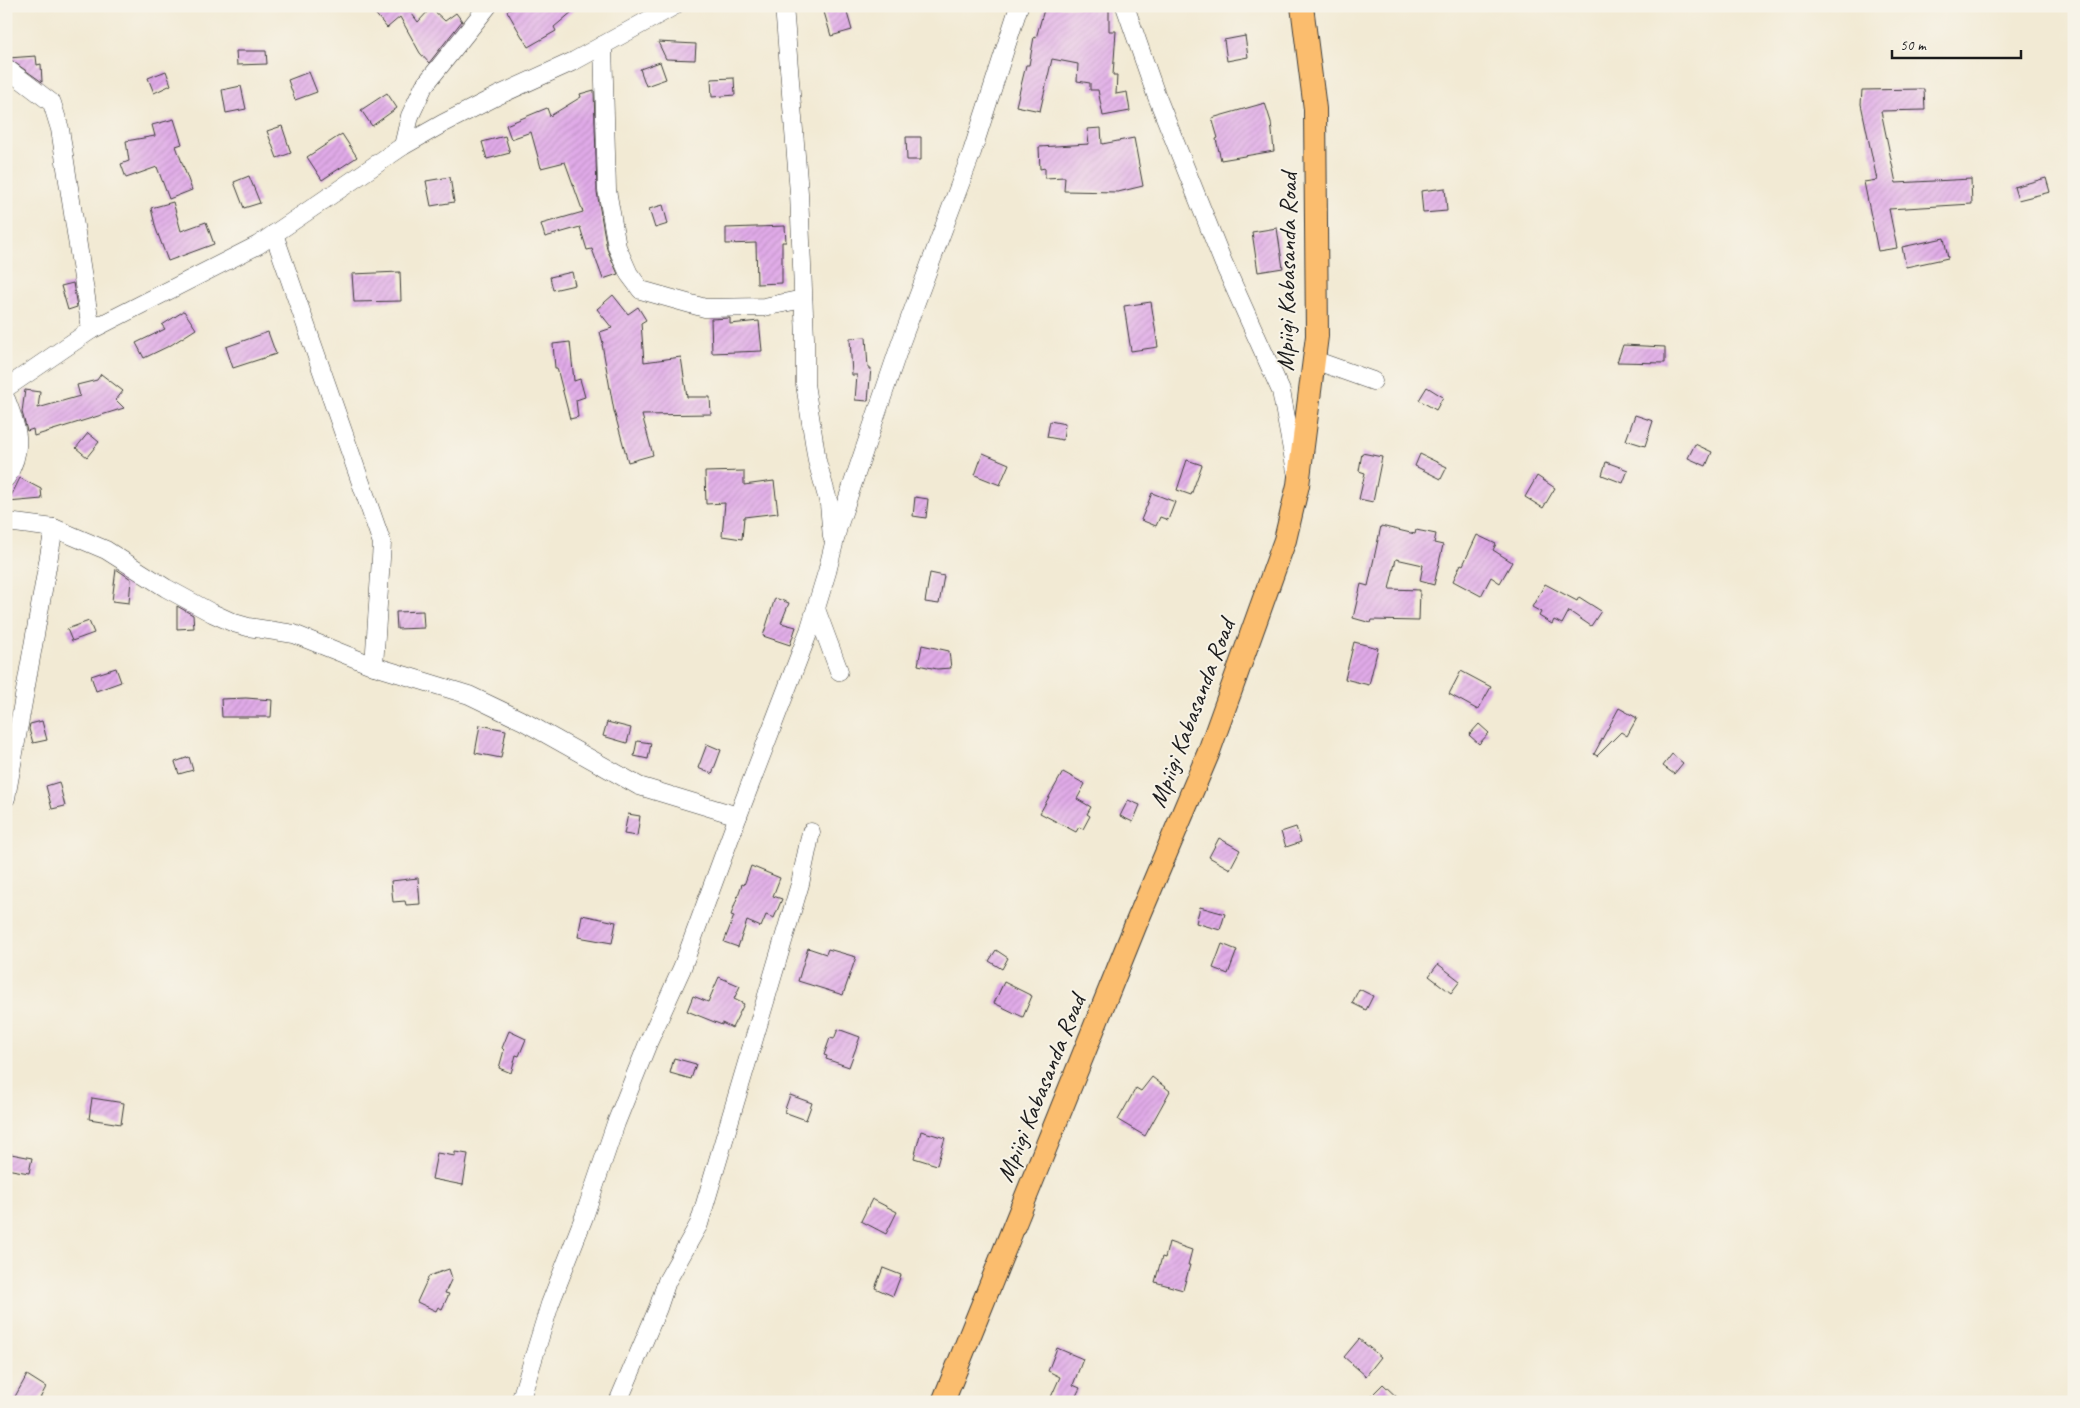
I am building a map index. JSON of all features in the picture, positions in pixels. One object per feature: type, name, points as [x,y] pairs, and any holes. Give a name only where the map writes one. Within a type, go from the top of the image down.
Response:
[{"type":"main road","name":"Mpiigi Kabasanda Road","points":[[943,1402],[1136,924],[1208,754],[1285,540],[1298,485],[1317,336],[1315,109],[1302,6]]},
{"type":"street","points":[[404,146],[410,116],[424,86],[488,6]]},
{"type":"street","points":[[6,388],[91,330],[258,245],[404,146],[497,96],[574,61],[674,6]]},
{"type":"street","points":[[784,6],[799,193],[805,338],[804,384],[817,461],[829,504],[833,545]]},
{"type":"street","points":[[520,1402],[550,1304],[584,1217],[616,1123],[648,1043],[682,968],[816,609],[828,572],[833,545],[901,342],[972,152],[1019,6]]},
{"type":"street","points":[[1125,6],[1155,92],[1223,262],[1281,390],[1298,485]]},
{"type":"street","points":[[603,45],[607,190],[617,247],[629,274],[641,290],[705,308],[764,306],[803,299]]},
{"type":"street","points":[[6,68],[52,104],[60,129],[91,330]]},
{"type":"street","points":[[274,234],[382,543],[374,666]]},
{"type":"street","points":[[1314,360],[1373,380]]},
{"type":"street","points":[[6,399],[16,426],[18,447],[15,463],[6,478]]},
{"type":"street","points":[[7,523],[54,528],[106,550],[166,588],[212,613],[248,627],[294,634],[374,666],[469,695],[523,721],[639,786],[738,816]]},
{"type":"street","points":[[6,798],[54,528]]},
{"type":"street","points":[[816,609],[839,671]]},
{"type":"street","points":[[618,1402],[658,1308],[666,1281],[699,1224],[800,884],[811,832]]},
{"type":"building","points":[[381,6],[414,6],[409,10],[418,22],[431,8],[445,21],[456,13],[462,21],[429,63],[420,53],[400,17],[387,28],[374,12]]},
{"type":"building","points":[[515,6],[579,6],[554,27],[556,31],[528,47],[507,11]]},
{"type":"building","points":[[845,6],[852,30],[831,36],[824,12]]},
{"type":"building","points":[[1045,6],[1109,9],[1109,31],[1116,31],[1113,75],[1117,75],[1116,94],[1127,92],[1130,111],[1103,116],[1098,90],[1090,90],[1090,83],[1077,81],[1078,64],[1052,59],[1040,111],[1016,106],[1026,65],[1029,65],[1034,37],[1036,38]]},
{"type":"building","points":[[1245,36],[1248,57],[1227,61],[1224,40]]},
{"type":"building","points":[[658,42],[696,44],[695,60],[666,59]]},
{"type":"building","points":[[236,51],[266,51],[267,64],[237,65]]},
{"type":"building","points":[[36,56],[37,65],[41,64],[42,82],[8,58]]},
{"type":"building","points":[[660,62],[666,79],[646,86],[640,69]]},
{"type":"building","points":[[166,71],[171,85],[154,93],[148,78]]},
{"type":"building","points":[[309,72],[317,92],[295,100],[288,80]]},
{"type":"building","points":[[734,78],[735,95],[712,97],[711,79]]},
{"type":"building","points":[[241,86],[246,109],[226,113],[222,90]]},
{"type":"building","points":[[1924,89],[1925,110],[1881,111],[1896,183],[1971,179],[1972,204],[1889,209],[1897,248],[1878,251],[1864,182],[1877,180],[1861,104],[1862,90]]},
{"type":"building","points":[[594,90],[597,192],[607,249],[618,274],[603,279],[592,249],[587,250],[580,227],[545,237],[541,224],[583,212],[565,162],[541,168],[531,132],[511,139],[506,125],[547,108],[550,116],[581,97],[580,94]]},
{"type":"building","points":[[387,93],[397,108],[372,126],[361,110]]},
{"type":"building","points":[[1265,103],[1271,122],[1274,151],[1221,160],[1216,139],[1218,138],[1212,118]]},
{"type":"building","points":[[174,119],[182,144],[176,146],[192,190],[169,199],[157,167],[126,178],[121,164],[129,161],[126,141],[155,136],[152,125]]},
{"type":"building","points":[[282,126],[291,153],[277,158],[267,131]]},
{"type":"building","points":[[1101,128],[1102,144],[1134,138],[1143,186],[1118,192],[1064,191],[1065,177],[1045,178],[1045,168],[1040,169],[1039,147],[1089,144],[1087,129]]},
{"type":"building","points":[[342,134],[357,157],[322,180],[307,157]]},
{"type":"building","points":[[505,136],[510,153],[487,159],[482,142]]},
{"type":"building","points":[[906,137],[921,137],[921,160],[907,160]]},
{"type":"building","points":[[249,176],[260,203],[244,208],[234,182]]},
{"type":"building","points":[[450,177],[454,202],[431,206],[426,181]]},
{"type":"building","points":[[2046,178],[2050,192],[2018,200],[2014,187]]},
{"type":"building","points":[[1445,188],[1447,211],[1423,213],[1421,191]]},
{"type":"building","points":[[173,202],[181,231],[206,222],[214,244],[168,261],[156,229],[151,208]]},
{"type":"building","points":[[663,205],[668,224],[655,228],[649,209]]},
{"type":"building","points":[[785,226],[786,242],[782,242],[782,283],[757,284],[756,243],[726,244],[726,228]]},
{"type":"building","points":[[1277,228],[1283,268],[1258,272],[1252,232]]},
{"type":"building","points":[[1944,238],[1948,258],[1906,267],[1902,247]]},
{"type":"building","points":[[400,272],[401,301],[354,302],[352,274]]},
{"type":"building","points":[[572,272],[575,285],[553,290],[550,277]]},
{"type":"building","points":[[73,283],[77,307],[68,310],[61,286]]},
{"type":"building","points":[[613,295],[628,314],[638,307],[646,320],[641,323],[644,362],[681,357],[687,397],[710,397],[711,414],[642,415],[653,455],[628,462],[614,411],[600,332],[612,328],[597,309]]},
{"type":"building","points":[[1151,302],[1158,347],[1131,351],[1124,306]]},
{"type":"building","points":[[184,311],[196,329],[171,345],[144,358],[136,343],[165,329],[162,325]]},
{"type":"building","points":[[730,318],[730,324],[759,321],[762,351],[712,353],[711,319]]},
{"type":"building","points":[[268,332],[276,354],[233,368],[226,347]]},
{"type":"building","points":[[866,337],[868,368],[871,368],[868,401],[855,400],[857,375],[852,375],[850,338]]},
{"type":"building","points":[[570,342],[574,381],[580,379],[585,397],[576,400],[578,417],[570,419],[557,368],[555,368],[553,344]]},
{"type":"building","points":[[1623,345],[1665,347],[1665,363],[1617,362]]},
{"type":"building","points":[[101,374],[123,391],[116,400],[124,408],[34,436],[33,429],[27,431],[22,412],[25,390],[40,392],[38,408],[80,396],[77,385],[97,380]]},
{"type":"building","points":[[1427,387],[1443,397],[1436,410],[1419,400]]},
{"type":"building","points":[[1635,415],[1653,421],[1645,446],[1626,440]]},
{"type":"building","points":[[1050,421],[1065,424],[1063,440],[1047,437]]},
{"type":"building","points":[[88,433],[99,442],[87,457],[76,448]]},
{"type":"building","points":[[1695,444],[1712,452],[1706,466],[1688,458]]},
{"type":"building","points":[[983,453],[1009,464],[1000,485],[975,475]]},
{"type":"building","points":[[1362,453],[1382,457],[1373,502],[1359,499],[1365,473],[1359,471]]},
{"type":"building","points":[[1420,454],[1447,467],[1441,479],[1415,466]]},
{"type":"building","points":[[1187,460],[1202,465],[1191,495],[1177,490]]},
{"type":"building","points":[[1606,462],[1628,470],[1623,483],[1602,475]]},
{"type":"building","points":[[744,471],[744,485],[774,481],[778,513],[744,517],[742,539],[722,536],[725,503],[706,504],[705,472]]},
{"type":"building","points":[[1537,476],[1555,488],[1543,508],[1525,497]]},
{"type":"building","points":[[20,478],[41,489],[42,499],[8,502]]},
{"type":"building","points":[[1152,493],[1175,502],[1168,520],[1160,517],[1156,526],[1141,520]]},
{"type":"building","points":[[915,497],[928,499],[926,518],[913,516]]},
{"type":"building","points":[[1381,526],[1415,534],[1416,530],[1436,534],[1434,543],[1443,545],[1434,585],[1420,581],[1423,565],[1396,559],[1389,589],[1420,590],[1419,621],[1372,620],[1371,623],[1353,618],[1361,584],[1368,586]]},
{"type":"building","points":[[1477,535],[1496,544],[1493,550],[1512,562],[1500,583],[1491,577],[1481,596],[1453,581]]},
{"type":"building","points":[[116,569],[131,579],[129,603],[112,601]]},
{"type":"building","points":[[930,573],[944,576],[939,604],[925,602]]},
{"type":"building","points":[[1545,584],[1577,601],[1579,597],[1601,611],[1591,626],[1569,611],[1562,624],[1554,620],[1552,624],[1539,616],[1541,612],[1532,607]]},
{"type":"building","points":[[775,598],[789,603],[781,623],[796,627],[790,645],[763,636]]},
{"type":"building","points":[[177,606],[193,615],[194,628],[177,629]]},
{"type":"building","points":[[423,611],[424,628],[397,629],[396,612]]},
{"type":"building","points":[[89,621],[94,633],[72,641],[67,629]]},
{"type":"building","points":[[1354,642],[1378,648],[1369,685],[1345,679]]},
{"type":"building","points":[[922,645],[949,651],[951,668],[937,669],[918,665]]},
{"type":"building","points":[[116,668],[121,682],[96,691],[91,676]]},
{"type":"building","points":[[1461,671],[1491,687],[1478,710],[1449,694]]},
{"type":"building","points":[[221,699],[272,700],[271,717],[222,717]]},
{"type":"building","points":[[1619,708],[1637,718],[1627,736],[1621,732],[1597,756],[1594,754]]},
{"type":"building","points":[[42,721],[47,740],[33,743],[29,729],[30,724]]},
{"type":"building","points":[[607,722],[631,728],[627,743],[603,736]]},
{"type":"building","points":[[1479,724],[1489,733],[1479,744],[1469,735]]},
{"type":"building","points":[[480,725],[506,730],[501,758],[475,753]]},
{"type":"building","points":[[637,741],[651,743],[648,759],[634,756]]},
{"type":"building","points":[[707,744],[721,750],[712,774],[698,768]]},
{"type":"building","points":[[1672,754],[1683,763],[1674,774],[1663,766]]},
{"type":"building","points":[[189,757],[193,770],[179,774],[175,762]]},
{"type":"building","points":[[1063,772],[1085,784],[1077,799],[1091,807],[1087,814],[1090,816],[1083,829],[1079,827],[1076,832],[1040,813]]},
{"type":"building","points":[[59,782],[65,806],[52,809],[46,786]]},
{"type":"building","points":[[1128,800],[1140,805],[1133,822],[1120,816]]},
{"type":"building","points":[[628,814],[640,816],[637,836],[624,834]]},
{"type":"building","points":[[1296,827],[1301,842],[1286,847],[1281,832]]},
{"type":"building","points":[[1219,838],[1240,850],[1230,869],[1209,857]]},
{"type":"building","points":[[751,866],[780,878],[773,896],[782,899],[774,918],[766,915],[761,927],[747,921],[738,947],[724,942],[734,916],[731,915],[742,884],[744,885]]},
{"type":"building","points":[[418,878],[420,904],[406,905],[405,901],[393,902],[391,881]]},
{"type":"building","points":[[1200,907],[1225,914],[1220,930],[1196,923]]},
{"type":"building","points":[[582,915],[616,922],[612,943],[578,937]]},
{"type":"building","points":[[1222,944],[1237,950],[1228,974],[1213,968]]},
{"type":"building","points":[[808,948],[826,954],[828,949],[856,957],[843,995],[798,981]]},
{"type":"building","points":[[996,950],[1008,958],[1002,969],[989,961]]},
{"type":"building","points":[[1438,964],[1460,981],[1451,993],[1429,976]]},
{"type":"building","points":[[719,977],[740,986],[734,999],[744,1004],[732,1028],[687,1011],[693,996],[708,1002]]},
{"type":"building","points":[[1004,982],[1032,996],[1023,1017],[994,1003]]},
{"type":"building","points":[[1359,989],[1373,996],[1366,1010],[1352,1003]]},
{"type":"building","points":[[838,1029],[860,1037],[849,1067],[826,1059],[827,1056],[824,1055],[830,1038],[834,1039]]},
{"type":"building","points":[[509,1031],[526,1039],[519,1056],[516,1055],[511,1073],[499,1068],[504,1050],[502,1048]]},
{"type":"building","points":[[674,1058],[696,1064],[691,1079],[670,1073]]},
{"type":"building","points":[[1152,1077],[1170,1091],[1145,1136],[1118,1120],[1136,1088],[1141,1091]]},
{"type":"building","points":[[790,1095],[812,1103],[806,1120],[784,1112]]},
{"type":"building","points":[[92,1098],[124,1103],[121,1124],[89,1119]]},
{"type":"building","points":[[921,1131],[945,1138],[937,1165],[914,1158]]},
{"type":"building","points":[[455,1152],[468,1154],[463,1185],[432,1179],[437,1153],[455,1156]]},
{"type":"building","points":[[6,1153],[32,1158],[29,1173],[6,1169]]},
{"type":"building","points":[[872,1199],[897,1212],[886,1234],[861,1221]]},
{"type":"building","points":[[1169,1242],[1192,1250],[1183,1290],[1155,1282],[1162,1257],[1165,1258]]},
{"type":"building","points":[[883,1268],[901,1275],[893,1296],[875,1288]]},
{"type":"building","points":[[449,1269],[452,1278],[445,1293],[449,1294],[442,1309],[438,1307],[436,1311],[417,1302],[429,1276]]},
{"type":"building","points":[[1359,1339],[1381,1357],[1366,1376],[1344,1357]]},
{"type":"building","points":[[1057,1348],[1083,1359],[1073,1385],[1080,1388],[1073,1402],[1062,1402],[1051,1397],[1060,1377],[1048,1371]]},
{"type":"building","points":[[27,1375],[46,1387],[38,1402],[12,1402]]},
{"type":"building","points":[[1383,1384],[1402,1402],[1365,1402]]}]
